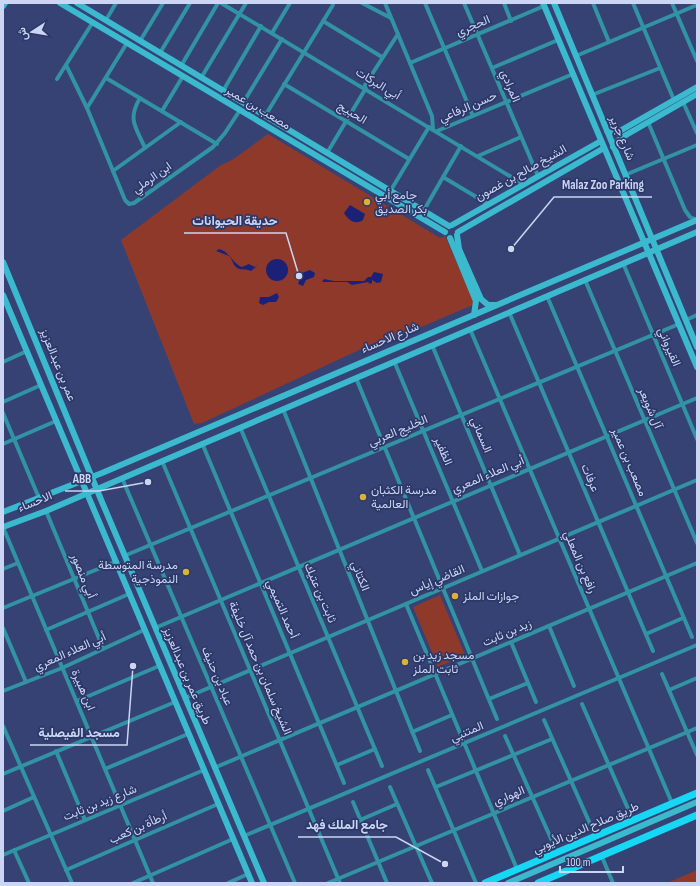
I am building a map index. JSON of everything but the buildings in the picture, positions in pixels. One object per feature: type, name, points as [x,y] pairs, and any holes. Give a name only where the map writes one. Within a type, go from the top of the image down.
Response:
[{"type":"main road","name":"مصعب بن عمير","points":[[60,3],[445,232],[450,238],[479,300]]},
{"type":"main road","name":"مصعب بن عمير","points":[[77,3],[327,153],[424,210],[451,225],[456,226],[460,248],[479,300]]},
{"type":"main road","name":"شارع جرير","points":[[554,3],[697,347]]},
{"type":"main road","name":"شارع جرير","points":[[544,5],[697,367]]},
{"type":"main road","points":[[197,85],[201,78]]},
{"type":"main road","points":[[614,147],[621,134],[697,87]]},
{"type":"main road","points":[[628,130],[648,122],[697,94]]},
{"type":"main road","points":[[606,131],[621,134]]},
{"type":"main road","name":"الشيخ صالح بن غصون","points":[[451,225],[601,141]]},
{"type":"main road","name":"الشيخ صالح بن غصون","points":[[458,234],[604,148]]},
{"type":"main road","points":[[545,172],[544,178],[550,180]]},
{"type":"main road","points":[[537,176],[542,177],[542,184]]},
{"type":"main road","name":"شارع الاحساء","points":[[81,482],[697,220]]},
{"type":"main road","points":[[445,232],[451,225]]},
{"type":"main road","points":[[640,233],[644,238],[648,237],[650,235],[648,229]]},
{"type":"main road","points":[[450,238],[458,234]]},
{"type":"main road","points":[[665,234],[659,239],[659,243],[662,245],[669,244]]},
{"type":"main road","points":[[657,249],[696,235]]},
{"type":"main road","points":[[631,248],[637,248],[640,250],[636,258]]},
{"type":"main road","name":"شارع الاحساء","points":[[96,488],[657,249]]},
{"type":"main road","points":[[652,262],[652,257],[654,255],[658,256],[661,260]]},
{"type":"main road","name":"عمر بن عبدالعزيز","points":[[3,262],[92,477]]},
{"type":"main road","name":"عمر بن عبدالعزيز","points":[[3,296],[81,482]]},
{"type":"main road","points":[[474,315],[479,300],[488,305],[496,305]]},
{"type":"main road","points":[[77,470],[84,476],[88,474],[89,468]]},
{"type":"main road","points":[[103,473],[99,478],[102,483],[106,484]]},
{"type":"main road","name":"طريق عمر بن عبدالعزيز","points":[[92,477],[124,556],[264,883]]},
{"type":"main road","name":"الاحساء","points":[[3,512],[81,482]]},
{"type":"main road","name":"طريق عمر بن عبدالعزيز","points":[[81,482],[252,883]]},
{"type":"main road","points":[[73,484],[78,485],[81,490],[77,497]]},
{"type":"main road","name":"الاحساء","points":[[3,527],[46,511],[96,488]]},
{"type":"main road","points":[[90,503],[90,497],[94,495],[102,502]]},
{"type":"main road","name":"طريق صلاح الدين الأيوبي","points":[[485,883],[697,792]]},
{"type":"main road","points":[[508,883],[697,802]]},
{"type":"main road","points":[[538,883],[602,857],[697,815]]},
{"type":"street","points":[[106,20],[116,3]]},
{"type":"street","points":[[140,41],[163,3]]},
{"type":"street","points":[[160,53],[190,3]]},
{"type":"street","points":[[180,66],[219,3]]},
{"type":"street","name":"أبي البركات","points":[[219,3],[239,13],[366,88],[523,184]]},
{"type":"street","points":[[201,78],[246,3]]},
{"type":"street","points":[[272,33],[290,3]]},
{"type":"street","points":[[362,3],[391,18]]},
{"type":"street","points":[[385,3],[432,116],[433,129],[409,159],[391,190]]},
{"type":"street","points":[[425,3],[473,116]]},
{"type":"street","name":"المرادي","points":[[464,3],[522,137],[537,176]]},
{"type":"street","points":[[504,3],[511,21]]},
{"type":"street","points":[[593,3],[609,42]]},
{"type":"street","points":[[632,3],[674,100]]},
{"type":"street","points":[[672,3],[697,61]]},
{"type":"street","points":[[265,116],[333,4]]},
{"type":"street","points":[[576,56],[697,4]]},
{"type":"street","name":"الحجري","points":[[410,64],[511,21],[544,5]]},
{"type":"street","points":[[323,21],[382,58]]},
{"type":"street","points":[[57,79],[93,22]]},
{"type":"street","points":[[223,91],[261,26]]},
{"type":"street","points":[[327,153],[366,88],[365,85],[398,34]]},
{"type":"street","points":[[243,103],[282,39]]},
{"type":"street","points":[[492,68],[558,40]]},
{"type":"street","points":[[87,108],[127,43]]},
{"type":"street","name":"ابن الرملي","points":[[66,65],[87,108],[126,202],[133,204],[217,144],[240,110]]},
{"type":"street","points":[[592,95],[660,68]]},
{"type":"street","name":"حسن الرفاعي","points":[[433,129],[473,116],[573,74]]},
{"type":"street","points":[[162,111],[183,76]]},
{"type":"street","points":[[106,78],[217,144]]},
{"type":"street","name":"الحبيج","points":[[284,84],[409,159]]},
{"type":"street","points":[[140,98],[134,110],[133,117],[145,148]]},
{"type":"street","points":[[683,102],[697,133]]},
{"type":"street","points":[[113,171],[181,122]]},
{"type":"street","points":[[648,122],[685,210],[690,216],[697,220]]},
{"type":"street","points":[[478,156],[522,137]]},
{"type":"street","points":[[626,175],[697,145]]},
{"type":"street","points":[[424,210],[461,146]]},
{"type":"street","points":[[443,177],[488,204]]},
{"type":"street","name":"القيرواني","points":[[623,263],[697,439]]},
{"type":"street","name":"آل شويعر","points":[[585,280],[697,543]]},
{"type":"street","name":"مصعب بن عمير","points":[[547,296],[692,637]]},
{"type":"street","name":"عرفات","points":[[509,312],[653,651]]},
{"type":"street","points":[[686,320],[697,315]]},
{"type":"street","name":"الخليج العربي","points":[[124,556],[679,324]]},
{"type":"street","name":"رافع بن المعلي","points":[[470,329],[672,803]]},
{"type":"street","name":"السماني","points":[[432,345],[520,555]]},
{"type":"street","points":[[3,362],[27,351]]},
{"type":"street","name":"الظفير","points":[[394,361],[482,571]]},
{"type":"street","points":[[356,378],[497,719]]},
{"type":"street","points":[[3,402],[41,385]]},
{"type":"street","name":"أبي العلاء المعري","points":[[155,628],[697,398]]},
{"type":"street","name":"الكتاني","points":[[283,409],[420,750]]},
{"type":"street","points":[[3,413],[39,498]]},
{"type":"street","points":[[3,444],[56,421]]},
{"type":"street","name":"ثابت بن عتيك","points":[[240,427],[382,766]]},
{"type":"street","name":"أحمد التميمي","points":[[202,443],[344,783]]},
{"type":"street","name":"الشيخ سلمان بن حمد آل خليفة","points":[[162,461],[339,881]]},
{"type":"street","name":"عباد بن حنيف","points":[[122,478],[295,883]]},
{"type":"street","name":"القاضي إياس","points":[[185,698],[697,480]]},
{"type":"street","name":"أبي منصور","points":[[46,511],[103,648]]},
{"type":"street","name":"ابن هبيرة","points":[[3,527],[153,883]]},
{"type":"street","points":[[3,608],[115,562]]},
{"type":"street","points":[[3,569],[18,563]]},
{"type":"street","name":"زيد بن ثابت","points":[[214,768],[697,563]]},
{"type":"street","points":[[46,630],[129,594]]},
{"type":"street","points":[[406,604],[517,869]]},
{"type":"street","points":[[646,634],[684,618]]},
{"type":"street","points":[[549,626],[574,686]]},
{"type":"street","points":[[3,628],[26,682]]},
{"type":"street","name":"أبي العلاء المعري","points":[[3,691],[62,668],[144,630]]},
{"type":"street","points":[[511,642],[536,702]]},
{"type":"street","name":"المتنبي","points":[[244,836],[697,645]]},
{"type":"street","points":[[76,701],[159,666]]},
{"type":"street","points":[[662,674],[697,755]]},
{"type":"street","points":[[669,690],[697,678]]},
{"type":"street","points":[[489,699],[528,683]]},
{"type":"street","points":[[3,774],[175,702]]},
{"type":"street","points":[[582,704],[633,820]]},
{"type":"street","points":[[412,732],[452,715]]},
{"type":"street","points":[[544,720],[595,835]]},
{"type":"street","points":[[3,726],[72,883]]},
{"type":"street","name":"الهواري","points":[[328,883],[339,881],[378,862],[697,728]]},
{"type":"street","points":[[105,769],[188,734]]},
{"type":"street","points":[[506,736],[557,852]]},
{"type":"street","points":[[436,787],[552,739]]},
{"type":"street","points":[[337,765],[375,749]]},
{"type":"street","points":[[56,751],[85,820]]},
{"type":"street","name":"شارع زيد بن ثابت","points":[[3,855],[204,770]]},
{"type":"street","points":[[428,770],[476,883]]},
{"type":"street","points":[[390,787],[432,883]]},
{"type":"street","points":[[3,811],[34,797]]},
{"type":"street","points":[[353,802],[387,883]]},
{"type":"street","name":"أرطأة بن كعب","points":[[66,870],[97,858],[218,804]]},
{"type":"street","points":[[360,820],[398,804]]},
{"type":"street","points":[[133,883],[233,839]]},
{"type":"street","points":[[14,850],[29,883]]},
{"type":"street","points":[[602,857],[613,883]]},
{"type":"street","points":[[228,883],[248,874]]},
{"type":"shaded area","points":[[268,134],[440,238],[445,236],[475,304],[374,347],[370,345],[202,423],[194,424],[121,240],[221,165],[232,160]]},
{"type":"shaded area","points":[[350,205],[365,214],[363,220],[355,222],[348,218],[344,213]]},
{"type":"shaded area","points":[[219,249],[222,250],[229,256],[216,251]]},
{"type":"shaded area","points":[[229,256],[242,267],[249,264],[255,267],[258,265],[251,271],[238,268],[234,265]]},
{"type":"shaded area","points":[[277,259],[285,262],[288,270],[285,278],[277,281],[269,278],[266,270],[269,262]]},
{"type":"shaded area","points":[[310,270],[315,273],[314,277],[306,280],[303,286],[298,284],[302,273]]},
{"type":"shaded area","points":[[374,272],[383,274],[381,282],[377,283],[372,280],[372,283],[370,284],[368,282],[352,285],[347,282],[322,282],[324,279],[334,281],[364,281],[368,277],[371,277]]},
{"type":"shaded area","points":[[277,293],[279,297],[276,302],[269,302],[263,305],[259,303],[260,297],[269,297]]},
{"type":"shaded area","points":[[440,595],[465,655],[438,667],[413,607]]},
{"type":"shaded area","points":[[697,870],[697,883],[667,883]]},
{"type":"place","name":"جامع أبي بكر الصديق","points":[[367,202]]},
{"type":"place","name":"Malaz Zoo Parking","points":[[511,249]]},
{"type":"place","name":"حديقة الحيوانات","points":[[299,276]]},
{"type":"place","name":"ABB","points":[[148,482]]},
{"type":"place","name":"مدرسة الكثبان العالمية","points":[[363,497]]},
{"type":"place","name":"مدرسة المتوسطة النموذجية","points":[[186,572]]},
{"type":"place","name":"جوازات الملز","points":[[455,596]]},
{"type":"place","name":"مسجد زيد بن ثابت الملز","points":[[405,662]]},
{"type":"place","name":"مسجد الفيصلية","points":[[133,666]]},
{"type":"place","name":"جامع الملك فهد","points":[[445,864]]}]
